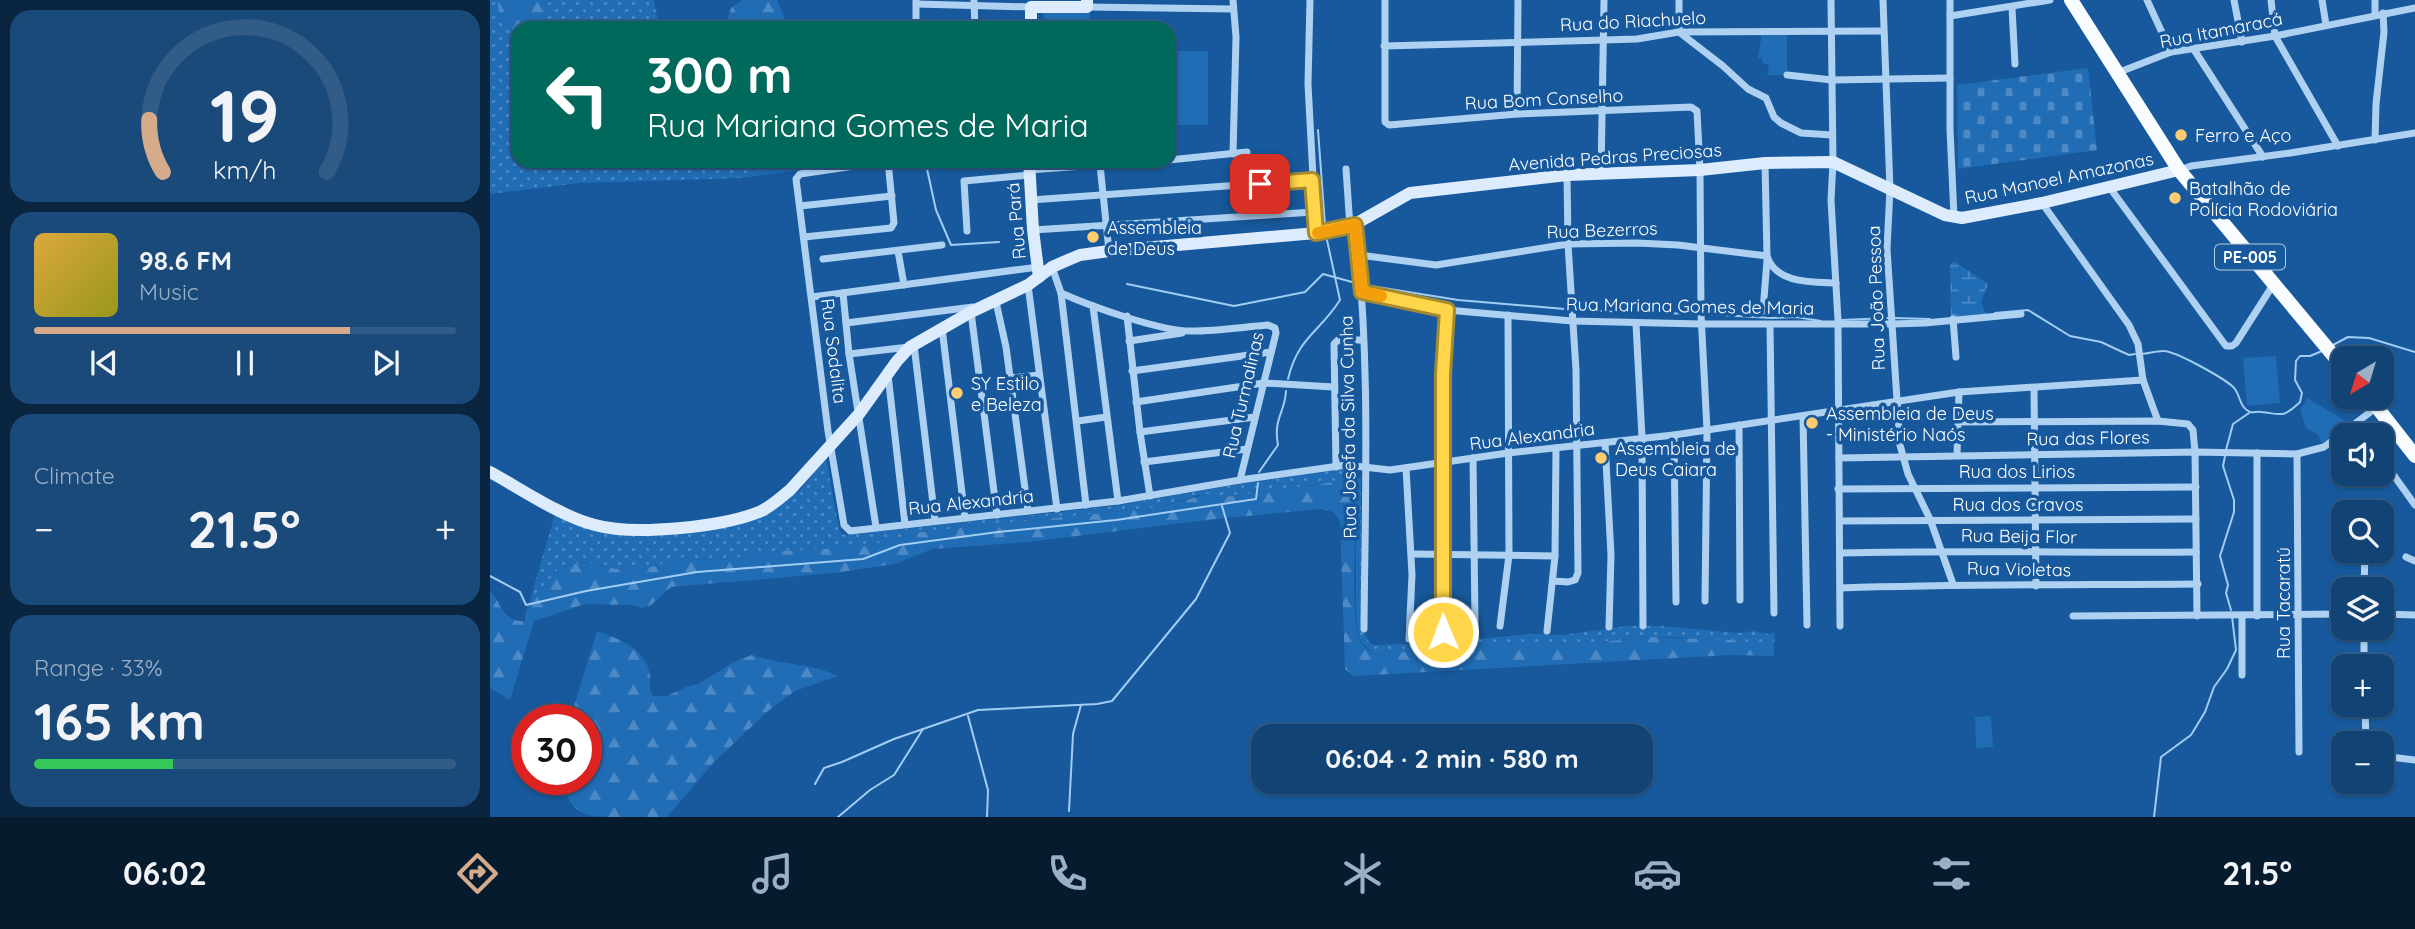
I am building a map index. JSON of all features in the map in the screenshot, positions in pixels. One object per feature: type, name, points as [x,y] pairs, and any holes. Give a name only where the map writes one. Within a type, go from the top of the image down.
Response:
[{"type":"main road","name":"PE-005","points":[[2071,0],[2179,170],[2331,352]]},
{"type":"main road","points":[[1031,21],[1031,7],[1087,3]]},
{"type":"main road","name":"Rua Manoel Amazonas","points":[[1833,162],[1954,217],[1962,218],[2042,203],[2179,170]]},
{"type":"main road","name":"Avenida Pedras Preciosas","points":[[490,472],[577,519],[594,525],[638,529],[681,527],[739,517],[758,512],[790,490],[859,414],[887,373],[912,346],[971,312],[1028,285],[1039,272],[1080,255],[1316,233],[1353,226],[1410,193],[1567,175],[1700,170],[1765,163],[1833,162]]},
{"type":"main road","name":"Rua Pará","points":[[1029,169],[1039,272]]},
{"type":"main road","points":[[2379,410],[2415,456]]},
{"type":"street","points":[[1233,0],[1236,37],[1233,154]]},
{"type":"street","points":[[1310,0],[1308,84],[1316,233]]},
{"type":"street","points":[[1384,46],[1385,0]]},
{"type":"street","points":[[1517,0],[1517,114]]},
{"type":"street","points":[[1601,174],[1604,0]]},
{"type":"street","points":[[1679,0],[1679,32],[1748,89],[1766,98],[1774,117],[1801,133],[1832,135]]},
{"type":"street","points":[[1831,0],[1831,200],[1838,311],[1840,626]]},
{"type":"street","name":"Rua João Pessoa","points":[[1883,0],[1890,189],[1888,249],[1895,400],[1903,457],[1930,519],[1953,584]]},
{"type":"street","points":[[1950,0],[1954,217]]},
{"type":"street","points":[[1950,16],[2050,0]]},
{"type":"street","points":[[2147,0],[2171,52]]},
{"type":"street","points":[[2234,0],[2242,42]]},
{"type":"street","points":[[2271,0],[2275,37],[2338,146]]},
{"type":"street","points":[[2322,0],[2326,25]]},
{"type":"street","points":[[2375,0],[2384,32],[2375,140]]},
{"type":"street","points":[[916,21],[916,2],[974,2],[1031,7]]},
{"type":"street","points":[[974,2],[975,21]]},
{"type":"street","points":[[1087,3],[1233,9]]},
{"type":"street","points":[[2012,8],[2015,64]]},
{"type":"street","name":"Rua Itamaracá","points":[[2116,74],[2171,52],[2275,37],[2415,8]]},
{"type":"street","name":"Rua do Riachuelo","points":[[1384,46],[1637,39],[1679,32],[1883,31]]},
{"type":"street","name":"Rua Bom Conselho","points":[[1384,46],[1385,122],[1391,126],[1517,114],[1691,107],[1697,111],[1700,170]]},
{"type":"street","points":[[2193,48],[2263,157]]},
{"type":"street","points":[[1787,75],[1832,80],[1950,78]]},
{"type":"street","points":[[2179,170],[2415,132]]},
{"type":"street","points":[[1176,159],[1247,152]]},
{"type":"street","points":[[1763,310],[1767,258],[1765,163]]},
{"type":"street","name":"Rua Sodalita","points":[[841,168],[800,174],[796,179],[830,443],[844,526]]},
{"type":"street","points":[[804,237],[891,228],[894,223],[889,168]]},
{"type":"street","points":[[967,231],[964,181],[1047,168]]},
{"type":"street","points":[[1100,168],[1109,251]]},
{"type":"street","name":"Rua Josefa da Silva Cunha","points":[[1346,169],[1362,292],[1364,629]]},
{"type":"street","points":[[1700,170],[1701,324],[1707,430],[1705,601]]},
{"type":"street","points":[[1553,581],[1575,580],[1577,573],[1576,370],[1568,244],[1567,175]]},
{"type":"street","points":[[1031,200],[1312,180]]},
{"type":"street","points":[[2109,188],[2225,346],[2236,344],[2273,285]]},
{"type":"street","points":[[800,206],[892,196]]},
{"type":"street","points":[[2042,203],[2129,325],[2141,354],[2144,380],[2158,421]]},
{"type":"street","points":[[1033,230],[1314,212]]},
{"type":"street","name":"Rua Bezerros","points":[[1359,255],[1449,264],[1568,244],[1637,243],[1700,248],[1767,258],[1785,276],[1795,280],[1836,283]]},
{"type":"street","points":[[823,259],[942,245]]},
{"type":"street","points":[[898,251],[904,285]]},
{"type":"street","points":[[1052,267],[1061,293],[1086,506]]},
{"type":"street","points":[[812,297],[1039,272]]},
{"type":"street","points":[[1028,285],[1057,509]]},
{"type":"street","name":"Rua Mariana Gomes de Maria","points":[[1362,292],[1447,310],[1636,324],[1892,323],[2021,314]]},
{"type":"street","points":[[843,293],[849,354],[876,527]]},
{"type":"street","name":"Rua Turmalinas","points":[[1061,293],[1127,316],[1189,331],[1272,326],[1276,333],[1240,480]]},
{"type":"street","points":[[846,323],[990,304],[1002,323],[1028,512]]},
{"type":"street","points":[[1094,306],[1118,501]]},
{"type":"street","points":[[1443,632],[1444,354],[1447,310]]},
{"type":"street","points":[[971,312],[997,515]]},
{"type":"street","points":[[1500,626],[1509,555],[1508,315]]},
{"type":"street","points":[[1127,316],[1150,496]]},
{"type":"street","points":[[1953,320],[1956,357]]},
{"type":"street","points":[[1636,324],[1642,438],[1643,625]]},
{"type":"street","points":[[1770,325],[1774,613]]},
{"type":"street","points":[[942,328],[965,518]]},
{"type":"street","points":[[1129,341],[1189,331]]},
{"type":"street","points":[[1336,467],[1334,342],[1363,340]]},
{"type":"street","points":[[849,354],[912,346],[935,520]]},
{"type":"street","points":[[1132,371],[1271,352]]},
{"type":"street","points":[[887,373],[905,524]]},
{"type":"street","points":[[1011,378],[1039,375]]},
{"type":"street","name":"Rua Alexandria","points":[[844,526],[850,531],[1086,506],[1346,465],[1390,470],[1508,453],[1674,435],[1959,392],[2144,380]]},
{"type":"street","points":[[1136,402],[1264,383],[1334,387]]},
{"type":"street","points":[[2034,388],[2036,586]]},
{"type":"street","points":[[1957,455],[1959,392]]},
{"type":"street","points":[[1803,416],[1807,625]]},
{"type":"street","points":[[1077,421],[1106,417]]},
{"type":"street","points":[[1140,432],[1255,417]]},
{"type":"street","points":[[1959,422],[2184,422],[2193,430],[2197,616]]},
{"type":"street","points":[[1739,425],[1740,600]]},
{"type":"street","points":[[1674,435],[1676,602]]},
{"type":"street","points":[[2257,616],[2256,453],[2297,454],[2324,447],[2331,442]]},
{"type":"street","points":[[1605,443],[1611,524],[1609,627]]},
{"type":"street","points":[[1547,631],[1555,556],[1556,448]]},
{"type":"street","points":[[1144,462],[1247,449]]},
{"type":"street","name":"Rua das Flores","points":[[1839,458],[2256,453]]},
{"type":"street","name":"Rua Tacaratú","points":[[2297,454],[2300,752]]},
{"type":"street","points":[[1473,458],[1475,621]]},
{"type":"street","points":[[1406,468],[1412,554],[1409,639]]},
{"type":"street","points":[[2394,476],[2415,505]]},
{"type":"street","name":"Rua dos Lirios","points":[[1838,489],[2196,487]]},
{"type":"street","name":"Rua dos Cravos","points":[[1840,521],[2196,519]]},
{"type":"street","name":"Rua Beija Flor","points":[[1841,554],[1940,550],[2035,553],[2196,552]]},
{"type":"street","points":[[1412,554],[1555,556]]},
{"type":"street","points":[[2406,557],[2415,561]]},
{"type":"street","name":"Rua Violetas","points":[[1841,588],[1953,584],[2198,584]]},
{"type":"street","points":[[2394,614],[2415,615]]},
{"type":"street","points":[[2073,616],[2331,615]]},
{"type":"street","points":[[2240,616],[2242,675]]},
{"type":"street","points":[[2394,757],[2415,760]]},
{"type":"green space","points":[[490,0],[498,0],[499,20],[511,29],[511,168],[767,168],[742,178],[580,183],[490,194]]},
{"type":"green space","points":[[498,0],[550,0],[536,21],[511,21],[511,29],[499,20]]},
{"type":"green space","points":[[550,0],[654,0],[658,21],[536,21]]},
{"type":"green space","points":[[742,0],[777,0],[786,21],[726,21],[731,8]]},
{"type":"green space","points":[[1043,10],[1090,10],[1090,21],[1044,21]]},
{"type":"green space","points":[[1762,33],[1787,33],[1787,75],[1767,75],[1769,65],[1758,58]]},
{"type":"green space","points":[[1176,51],[1208,51],[1208,125],[1176,125]]},
{"type":"green space","points":[[2088,68],[2097,150],[1958,169],[1957,85]]},
{"type":"green space","points":[[767,168],[814,168],[742,178]]},
{"type":"green space","points":[[1954,261],[1988,284],[1981,302],[1986,314],[1951,318],[1950,266]]},
{"type":"green space","points":[[2276,356],[2280,403],[2247,406],[2243,358]]},
{"type":"green space","points":[[2307,398],[2349,423],[2331,423],[2331,437],[2322,444],[2318,435],[2306,428],[2300,410]]},
{"type":"green space","points":[[826,458],[839,529],[842,534],[847,535],[1114,506],[1227,486],[1343,469],[1353,470],[1361,480],[1361,627],[1369,642],[1374,645],[1532,634],[1564,635],[1627,626],[1660,626],[1738,633],[1775,632],[1774,646],[1648,637],[1374,654],[1358,636],[1356,511],[1334,482],[1217,498],[1199,495],[1160,507],[921,532],[862,547],[780,551],[731,559],[704,560],[685,557],[647,568],[616,569],[587,562],[560,566],[544,588],[530,600],[555,514],[610,534],[771,512],[800,490]]},
{"type":"green space","points":[[1334,482],[1348,484],[1355,501],[1355,618],[1359,639],[1374,654],[1648,637],[1731,640],[1774,646],[1774,656],[1730,655],[1354,676],[1345,669],[1340,521],[1333,512],[1321,509],[1027,542],[932,549],[895,564],[833,573],[671,587],[651,605],[642,608],[631,605],[585,604],[534,621],[510,700],[490,688],[490,591],[507,615],[518,621],[525,621],[528,605],[560,566],[587,562],[616,569],[647,568],[685,557],[704,560],[731,559],[780,551],[862,547],[921,532],[1160,507],[1211,493],[1217,498]]},
{"type":"green space","points":[[597,631],[614,637],[637,651],[647,666],[653,696],[667,696],[698,684],[734,662],[752,655],[838,676],[795,691],[768,711],[713,763],[667,817],[596,816],[580,812],[574,807],[567,795],[602,795],[602,704],[575,704]]},
{"type":"green space","points":[[1991,716],[1993,747],[1976,748],[1975,717]]},
{"type":"waterway","points":[[1318,130],[1325,225]]},
{"type":"waterway","points":[[926,168],[936,210],[951,245],[999,242]]},
{"type":"waterway","points":[[1288,379],[1303,344],[1340,300],[1327,240]]},
{"type":"waterway","points":[[1127,284],[1234,306],[1305,292],[1323,274],[1352,282]]},
{"type":"waterway","points":[[1371,286],[1458,300],[1565,309]]},
{"type":"waterway","points":[[1576,310],[1695,314]]},
{"type":"waterway","points":[[1995,313],[2028,310],[2070,336],[2101,342],[2129,355],[2135,354]]},
{"type":"waterway","points":[[1705,314],[1796,317],[1821,321]]},
{"type":"waterway","points":[[1841,320],[1888,318]]},
{"type":"waterway","points":[[1893,318],[1930,319]]},
{"type":"waterway","points":[[2333,345],[2348,337],[2369,338],[2415,352]]},
{"type":"waterway","points":[[2141,354],[2163,351],[2178,355],[2230,385],[2247,410],[2278,414],[2289,411],[2300,402],[2302,393],[2295,380],[2296,361],[2300,356],[2310,356],[2322,351]]},
{"type":"waterway","points":[[1259,472],[1278,445],[1277,428],[1286,391]]},
{"type":"waterway","points":[[2226,450],[2233,424],[2249,413]]},
{"type":"waterway","points":[[2225,456],[2223,466],[2234,500],[2234,512],[2220,556],[2231,610]]},
{"type":"waterway","points":[[490,576],[520,592],[526,605],[586,591],[697,572],[863,559],[900,545],[1116,520],[1256,499],[1258,483]]},
{"type":"waterway","points":[[815,784],[824,768],[894,739],[978,710],[1112,701],[1196,599],[1230,533],[1222,506]]},
{"type":"waterway","points":[[2154,817],[2161,757],[2191,735],[2205,712],[2214,687],[2236,650],[2232,616]]},
{"type":"waterway","points":[[1069,811],[1073,734],[1081,705]]},
{"type":"waterway","points":[[968,716],[988,790],[987,817]]},
{"type":"waterway","points":[[838,817],[870,790],[894,775],[923,729]]},
{"type":"slow traffic","points":[[1318,233],[1355,225],[1362,292],[1381,296]]},
{"type":"place","name":"Ferro e Aço","points":[[2181,135]]},
{"type":"place","name":"Batalhão de Polícia Rodoviária","points":[[2175,198]]},
{"type":"place","name":"Assembleia de Deus","points":[[1093,237]]},
{"type":"place","name":"SY Estilo e Beleza","points":[[957,393]]},
{"type":"place","name":"Assembleia de Deus - Ministério Naós","points":[[1812,423]]},
{"type":"place","name":"Assembleia de Deus Caiara","points":[[1601,458]]},
{"type":"route","points":[[1260,184],[1312,180],[1316,233],[1355,225],[1362,292],[1447,310],[1443,374],[1443,632]]}]
